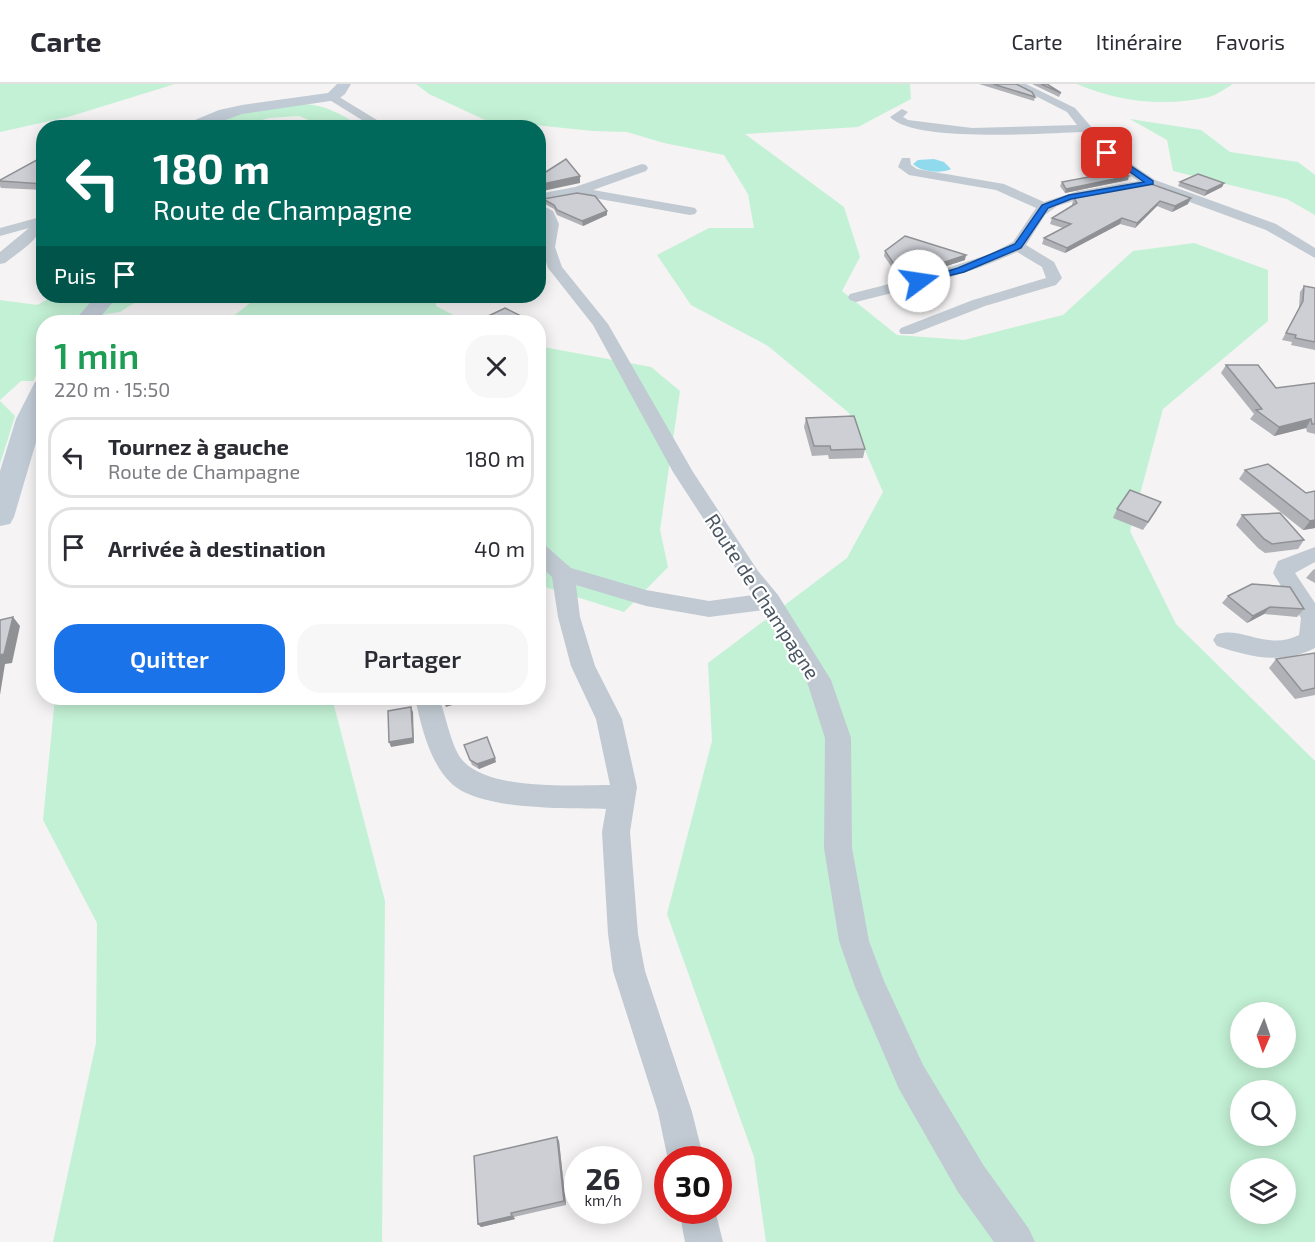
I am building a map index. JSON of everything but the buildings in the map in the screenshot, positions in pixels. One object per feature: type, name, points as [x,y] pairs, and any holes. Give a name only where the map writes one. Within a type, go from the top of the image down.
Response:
[{"type":"street","points":[[207,120],[257,105],[332,97],[340,91],[344,84]]},
{"type":"street","points":[[1017,84],[1071,110],[1107,153],[1150,183],[1271,227],[1315,254]]},
{"type":"street","points":[[332,97],[371,120]]},
{"type":"street","points":[[902,112],[896,117],[905,123],[963,132],[996,133],[1087,128]]},
{"type":"street","points":[[906,161],[904,167],[914,172],[999,187],[1045,207]]},
{"type":"street","points":[[546,197],[578,191],[642,168]]},
{"type":"street","points":[[856,297],[961,270],[1018,246],[1045,207],[1069,197],[1150,183]]},
{"type":"street","points":[[578,191],[690,211]]},
{"type":"street","name":"Route de Champagne","points":[[546,213],[552,224],[548,247],[555,268],[600,324],[683,472],[819,680],[838,738],[838,848],[854,941],[917,1087],[970,1179],[1016,1242]]},
{"type":"street","points":[[0,232],[36,222]]},
{"type":"street","points":[[0,260],[36,229]]},
{"type":"street","points":[[908,331],[960,310],[1051,282],[1054,278],[1049,266],[1018,246]]},
{"type":"street","points":[[90,315],[101,303]]},
{"type":"street","points":[[0,517],[29,420],[36,405]]},
{"type":"street","points":[[1225,640],[1270,652],[1299,647],[1310,640],[1313,618],[1284,573],[1286,566],[1315,554]]},
{"type":"street","points":[[546,558],[563,574],[646,598],[709,609],[770,602]]},
{"type":"street","points":[[563,574],[569,617],[583,666],[609,719],[624,787],[616,832],[623,934],[629,971],[675,1112],[683,1146]]},
{"type":"street","points":[[429,705],[450,765],[467,782],[502,793],[622,797]]},
{"type":"street","points":[[700,1224],[704,1242]]},
{"type":"green space","points":[[0,84],[175,84],[68,117],[36,120],[36,124],[0,132]]},
{"type":"green space","points":[[416,84],[910,84],[911,99],[858,127],[745,134],[844,207],[860,257],[842,291],[897,335],[964,340],[1063,315],[1133,251],[1194,243],[1268,270],[1268,321],[1163,409],[1130,531],[1176,624],[1315,761],[1315,1242],[766,1242],[754,1157],[667,914],[712,741],[708,663],[847,558],[883,492],[849,413],[768,346],[691,305],[657,255],[709,228],[754,228],[748,194],[724,155],[664,143],[627,132],[546,126],[546,120],[485,120],[429,94]]},
{"type":"green space","points":[[1077,84],[1233,84],[1209,97],[1159,102],[1125,99]]},
{"type":"green space","points":[[303,104],[327,109],[350,120],[308,120],[299,116],[262,120],[218,120],[239,112]]},
{"type":"green space","points":[[1130,119],[1201,130],[1230,152],[1298,162],[1315,175],[1315,215],[1287,199],[1173,171],[1167,140]]},
{"type":"green space","points":[[0,300],[37,305],[41,303],[134,303],[120,312],[100,315],[36,315],[36,376],[33,381],[21,381],[0,400]]},
{"type":"green space","points":[[250,303],[436,303],[436,306],[453,315],[235,315]]},
{"type":"green space","points":[[546,347],[651,367],[680,391],[660,530],[668,567],[624,612],[546,587]]},
{"type":"green space","points":[[0,401],[15,416],[0,464]]},
{"type":"green space","points":[[54,705],[334,705],[385,901],[382,1242],[53,1242],[96,1043],[97,923],[43,820]]},
{"type":"water","points":[[934,159],[944,162],[951,169],[931,171],[913,164],[918,160]]},
{"type":"route","points":[[919,281],[961,270],[1018,246],[1045,207],[1069,197],[1150,183],[1107,153]]}]
